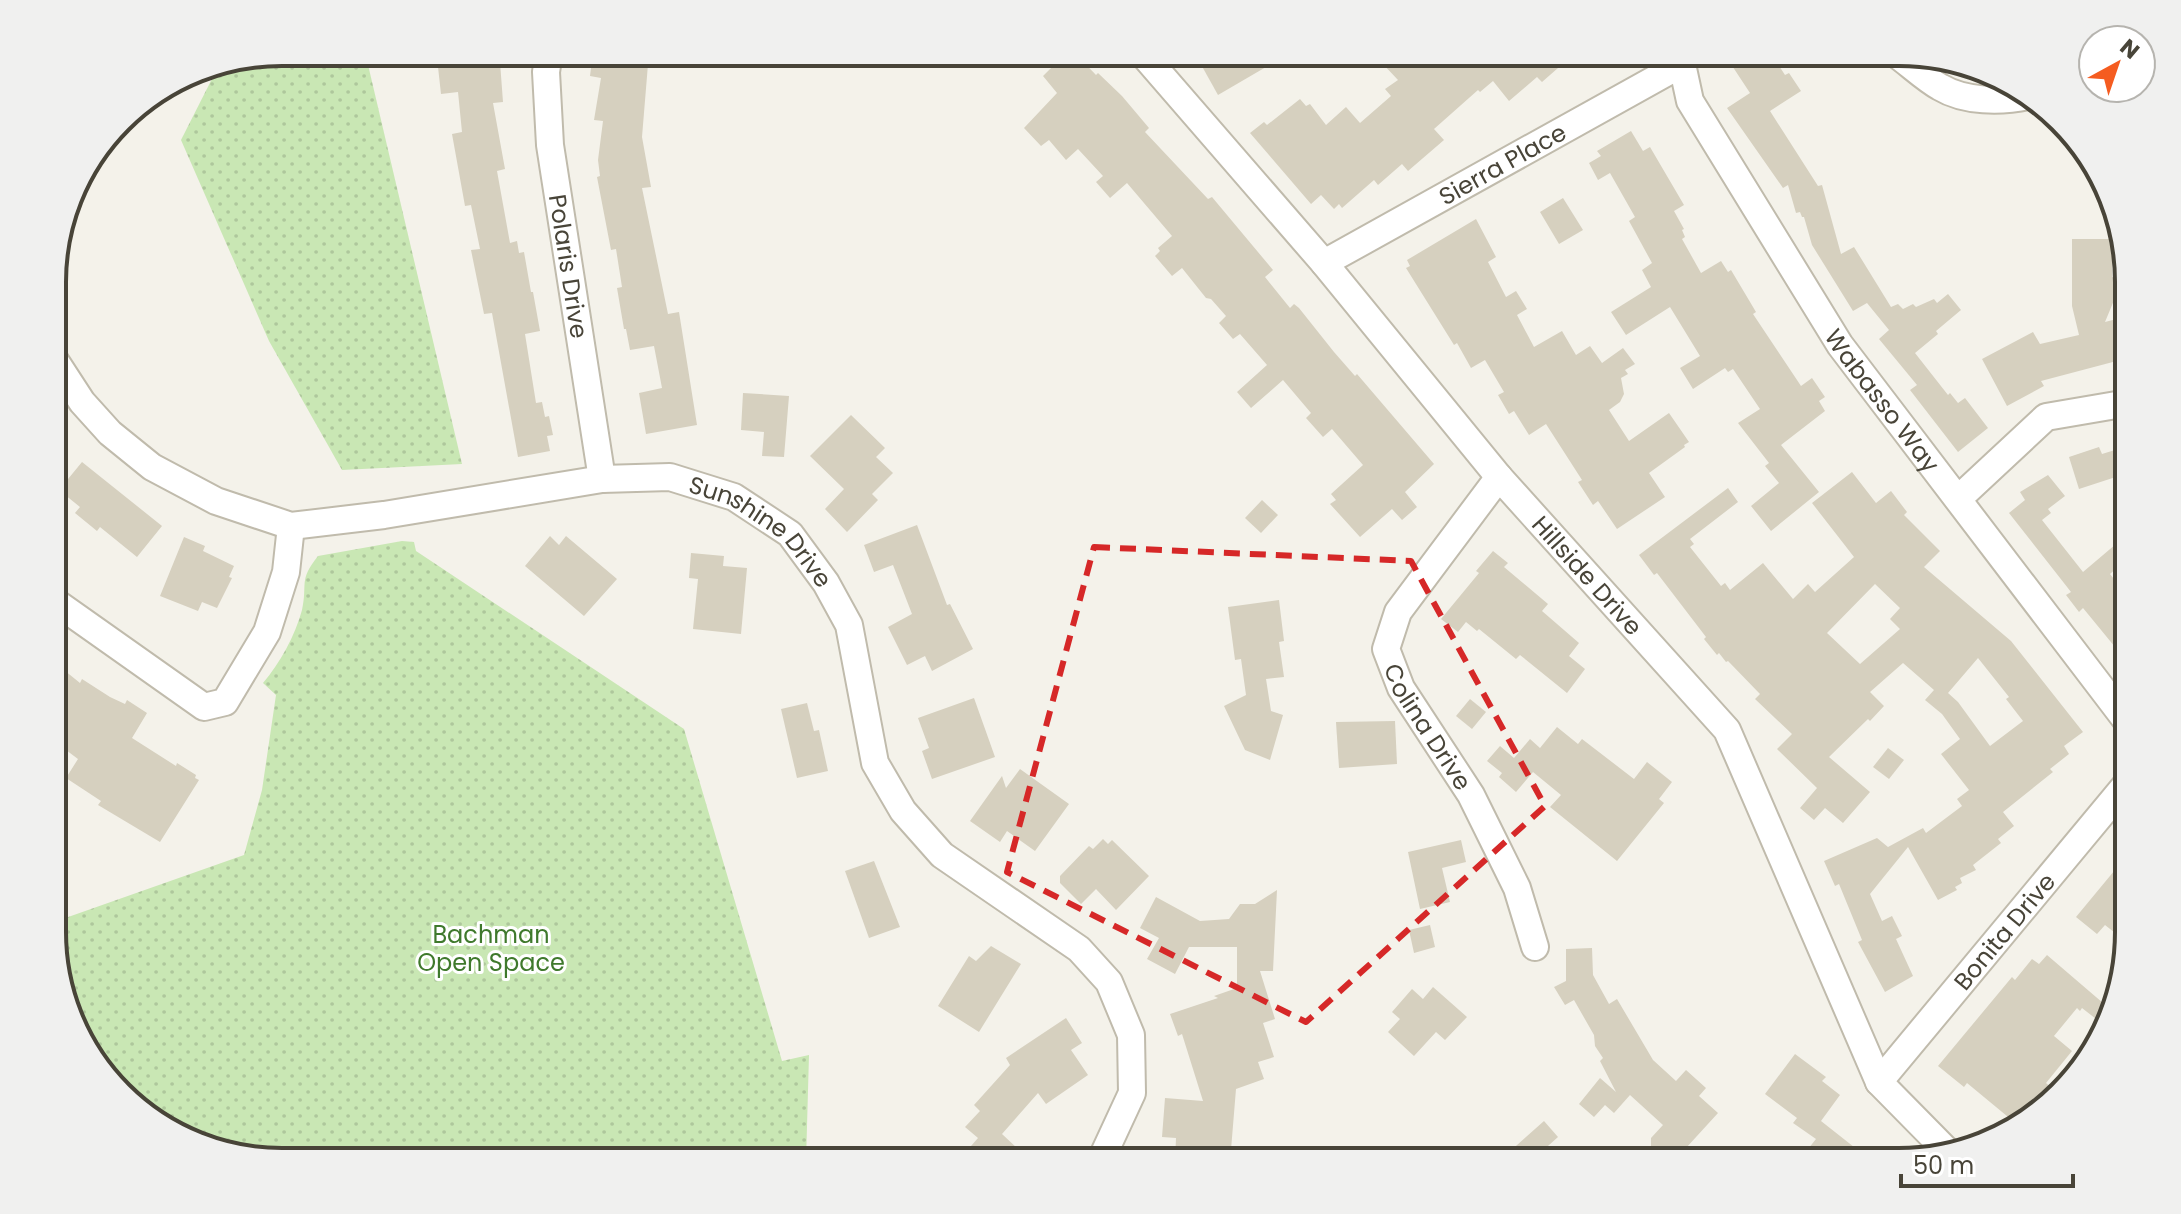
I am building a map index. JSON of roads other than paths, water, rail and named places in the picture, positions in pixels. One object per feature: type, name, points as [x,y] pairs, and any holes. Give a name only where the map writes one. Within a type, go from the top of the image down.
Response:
[{"type":"street","name":"Polaris Drive","points":[[547,66],[550,145],[602,479]]},
{"type":"street","name":"Hillside Drive","points":[[1153,66],[1324,263],[1499,477],[1727,730],[1879,1082],[1940,1144]]},
{"type":"street","name":"Sierra Place","points":[[1324,263],[1668,66]]},
{"type":"street","name":"Wabasso Way","points":[[1683,66],[1690,101],[1840,345],[2115,706]]},
{"type":"street","points":[[1913,67],[1942,88],[1981,99],[2013,99]]},
{"type":"street","name":"Sunshine Drive","points":[[66,377],[82,402],[110,433],[152,467],[216,501],[291,526],[384,515],[602,479],[670,477],[734,497],[790,534],[826,583],[849,625],[875,763],[903,811],[942,855],[1079,949],[1109,982],[1131,1035],[1132,1093],[1106,1148]]},
{"type":"street","points":[[1958,499],[2046,417],[2115,405]]},
{"type":"street","name":"Colina Drive","points":[[1499,477],[1398,612],[1386,649],[1401,688],[1471,795],[1517,888],[1535,947]]},
{"type":"street","points":[[66,609],[204,707],[225,702],[267,632],[286,572],[291,526]]},
{"type":"street","name":"Bonita Drive","points":[[1879,1082],[2115,798]]},
{"type":"park label","name":"Bachman Open Space","points":[[491,948]]}]
